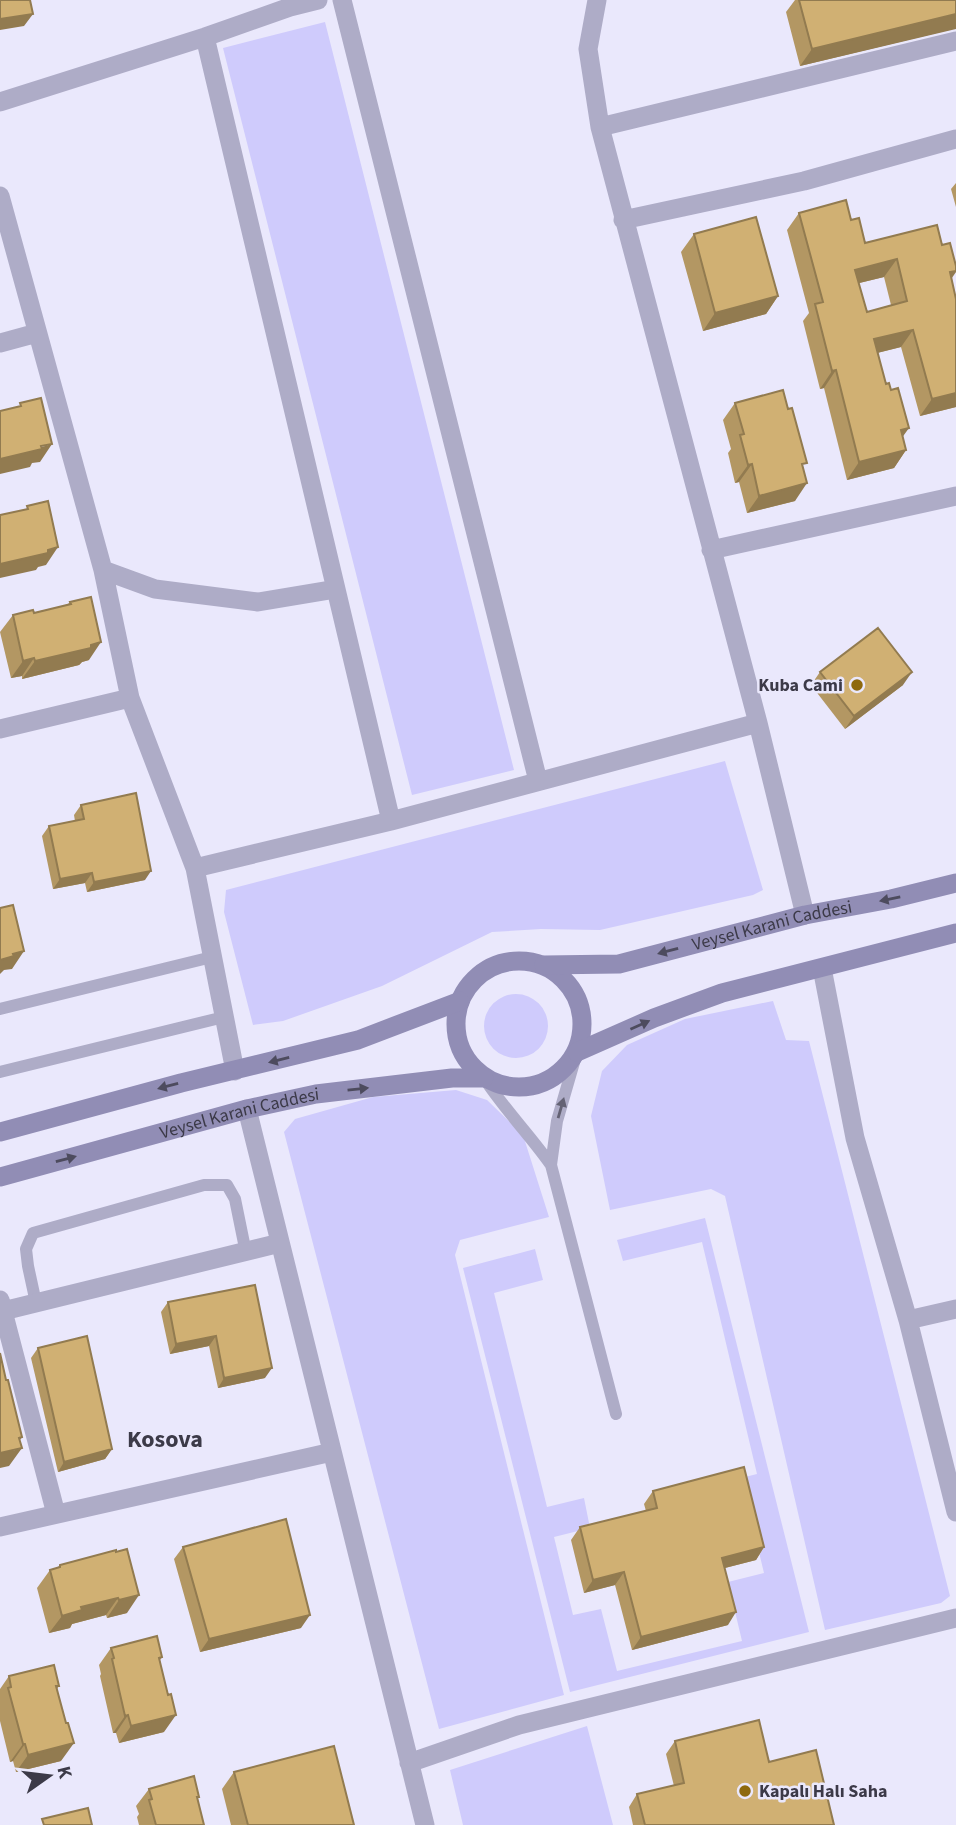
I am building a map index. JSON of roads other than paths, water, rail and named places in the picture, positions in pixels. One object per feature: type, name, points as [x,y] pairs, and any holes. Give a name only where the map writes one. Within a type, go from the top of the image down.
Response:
[{"type":"main road","name":"Veysel Karani Caddesi","points":[[544,965],[619,964],[805,915],[891,899],[956,883]]},
{"type":"main road","points":[[577,1052],[654,1018],[722,993],[956,933]]},
{"type":"main road","points":[[524,960],[544,965],[561,976],[574,992],[582,1011],[583,1031],[577,1052],[565,1070],[547,1083],[525,1088],[504,1087],[484,1078],[468,1062],[458,1043],[456,1021],[460,1001],[470,983],[485,970],[504,962],[524,960]]},
{"type":"main road","points":[[0,1132],[181,1083],[358,1040],[460,1001]]},
{"type":"main road","name":"Veysel Karani Caddesi","points":[[0,1177],[247,1109],[316,1094],[452,1078],[484,1078]]},
{"type":"street","points":[[0,102],[318,0]]},
{"type":"street","points":[[342,0],[538,781]]},
{"type":"street","points":[[597,0],[588,49],[600,127],[758,723],[805,915]]},
{"type":"street","points":[[205,37],[391,821]]},
{"type":"street","points":[[600,127],[956,41]]},
{"type":"street","points":[[623,220],[804,181],[956,139]]},
{"type":"street","points":[[0,196],[103,570],[130,698],[195,868],[235,1071]]},
{"type":"street","points":[[0,343],[37,333]]},
{"type":"street","points":[[711,550],[956,496]]},
{"type":"street","points":[[103,570],[155,589],[258,603],[336,589]]},
{"type":"street","points":[[0,729],[130,698]]},
{"type":"street","points":[[195,868],[391,821],[758,723]]},
{"type":"street","points":[[822,968],[855,1138],[908,1320],[956,1512]]},
{"type":"street","points":[[247,1109],[425,1825]]},
{"type":"street","points":[[56,1514],[2,1305],[36,1303],[280,1243]]},
{"type":"street","points":[[908,1320],[956,1309]]},
{"type":"street","points":[[0,1527],[332,1452]]},
{"type":"street","points":[[409,1763],[519,1725],[956,1618]]},
{"type":"lane","points":[[0,1009],[212,957]]},
{"type":"lane","points":[[0,1072],[224,1017]]},
{"type":"lane","points":[[551,1166],[557,1121],[577,1052]]},
{"type":"lane","points":[[484,1078],[499,1100],[534,1140],[551,1166],[616,1414]]},
{"type":"lane","points":[[36,1303],[26,1249],[33,1233],[204,1185],[227,1185],[234,1199],[246,1253]]},
{"type":"place","name":"Kuba Cami","points":[[857,685]]},
{"type":"place","name":"Kapalı Halı Saha","points":[[745,1791]]},
{"type":"district","name":"Kosova","points":[[165,1439]]}]
